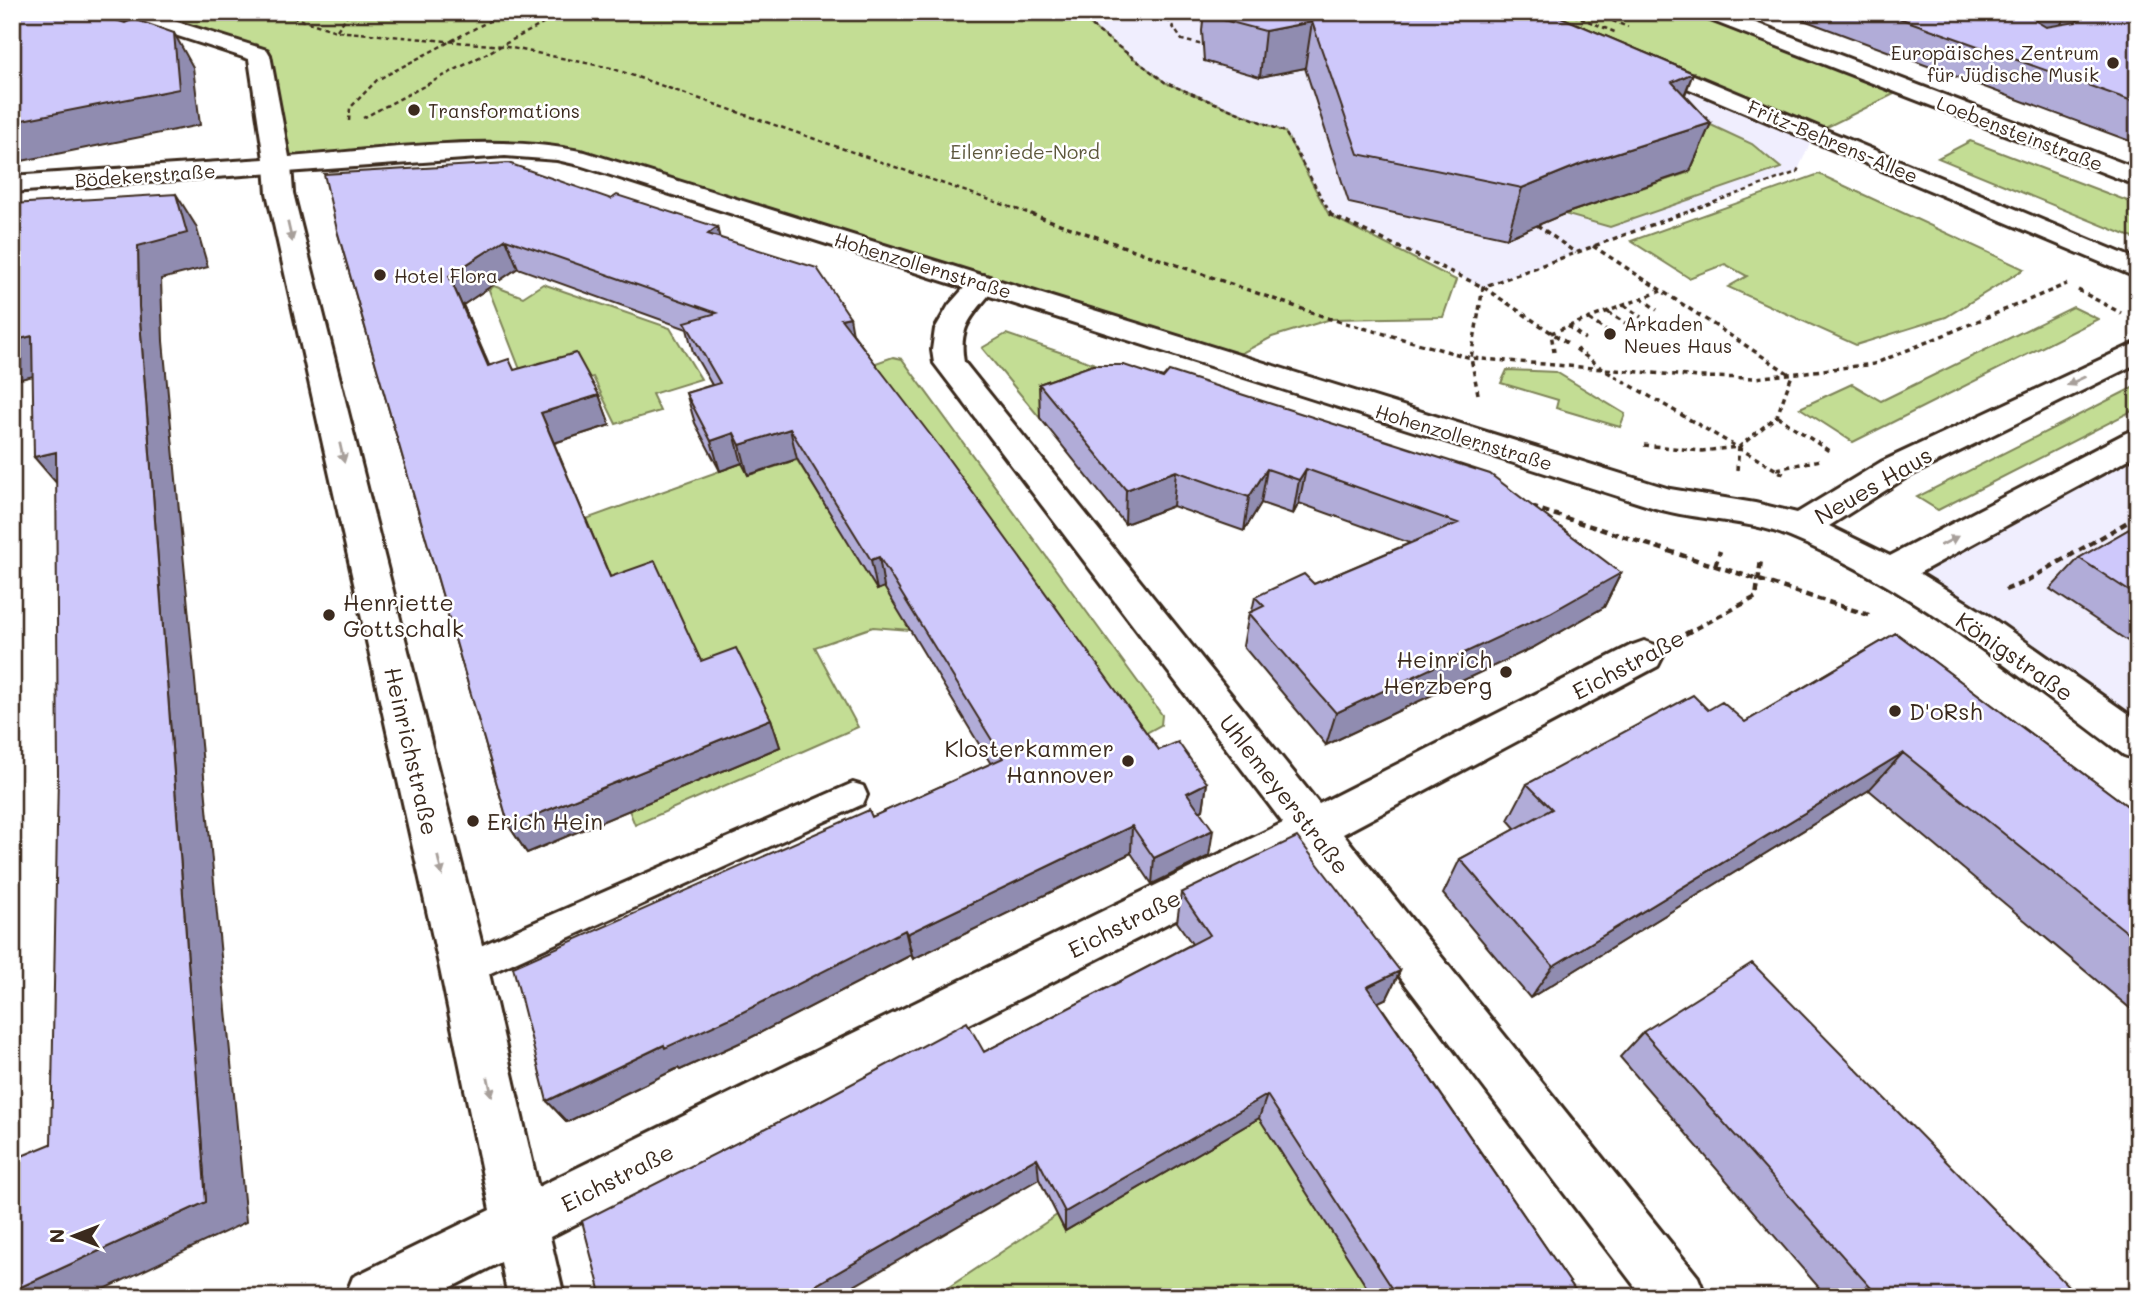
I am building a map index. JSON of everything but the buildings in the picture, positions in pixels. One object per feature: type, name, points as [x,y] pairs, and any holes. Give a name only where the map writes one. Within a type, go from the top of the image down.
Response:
[{"type":"street","points":[[124,12],[259,55],[278,165]]},
{"type":"street","name":"Loebensteinstraße","points":[[1706,12],[2138,178]]},
{"type":"street","name":"Fritz-Behrens-Allee","points":[[1628,54],[2138,270]]},
{"type":"street","name":"Hohenzollernstraße","points":[[278,165],[505,149],[557,153],[1667,500],[1801,527]]},
{"type":"street","name":"Bödekerstraße","points":[[12,184],[278,165]]},
{"type":"street","name":"Heinrichstraße","points":[[278,165],[280,193],[464,969],[536,1297]]},
{"type":"street","name":"Uhlemeyerstraße","points":[[983,284],[947,330],[945,346],[949,363],[1678,1297]]},
{"type":"street","name":"Neues Haus","points":[[1801,527],[1893,470],[2138,351]]},
{"type":"street","points":[[1889,573],[2138,440]]},
{"type":"street","name":"Neues Haus","points":[[1801,527],[1889,573]]},
{"type":"street","name":"Königstraße","points":[[1889,573],[2012,652],[2138,743]]},
{"type":"street","name":"Eichstraße","points":[[373,1297],[1312,829],[1644,656]]},
{"type":"lane","points":[[464,969],[853,796]]},
{"type":"path","points":[[277,12],[336,31],[502,47],[611,68],[1331,319],[1471,358],[1700,377],[1755,378],[1874,364],[2067,284],[2121,313]]},
{"type":"path","points":[[336,31],[350,12]]},
{"type":"path","points":[[506,12],[377,80],[350,108],[349,127],[378,108],[502,47],[560,14],[571,12]]},
{"type":"path","points":[[551,12],[560,14]]},
{"type":"path","points":[[1073,12],[1166,83],[1285,132],[1329,215],[1483,286],[1570,345]]},
{"type":"path","points":[[1163,12],[1182,40],[1203,45]]},
{"type":"path","points":[[1483,286],[1797,172],[1815,133]]},
{"type":"path","points":[[1537,225],[1576,253]]},
{"type":"path","points":[[1593,246],[1792,375]]},
{"type":"path","points":[[1483,286],[1471,358],[1476,393],[1488,397]]},
{"type":"path","points":[[1551,332],[1661,291]]},
{"type":"path","points":[[1641,298],[1657,310]]},
{"type":"path","points":[[1624,305],[1641,317]]},
{"type":"path","points":[[1608,311],[1625,323]]},
{"type":"path","points":[[1588,318],[1606,331]]},
{"type":"path","points":[[1567,326],[1585,339]]},
{"type":"path","points":[[1551,332],[1554,352]]},
{"type":"path","points":[[1576,349],[1604,370],[1776,469]]},
{"type":"path","points":[[1632,442],[1645,446],[1702,451],[1739,447],[1777,416],[1792,375]]},
{"type":"path","points":[[1777,416],[1832,453]]},
{"type":"path","points":[[1737,473],[1739,447]]},
{"type":"path","points":[[1520,504],[1864,614]]},
{"type":"path","points":[[2005,590],[2023,583],[2138,516]]},
{"type":"path","points":[[1715,566],[1721,550]]},
{"type":"path","name":"Eichstraße","points":[[1644,656],[1756,597],[1759,580]]},
{"type":"shaded area","points":[[1073,12],[1528,12],[1815,133],[1797,172],[1483,287],[1329,215],[1285,132],[1166,83]]},
{"type":"shaded area","points":[[2138,440],[2138,743],[1889,574]]},
{"type":"green space","name":"Eilenriede-Nord","points":[[123,12],[1073,12],[1166,83],[1285,132],[1329,215],[1456,280],[1443,317],[1331,319],[1272,337],[1225,362],[557,153],[278,165],[259,55]]},
{"type":"green space","points":[[1528,12],[1707,12],[1906,88],[1815,133]]},
{"type":"green space","points":[[1698,119],[1752,144],[1781,168],[1610,227],[1564,214],[1690,172]]},
{"type":"green space","points":[[1970,141],[2138,205],[2138,240],[1938,158]]},
{"type":"green space","points":[[1819,174],[2024,269],[1946,317],[1856,345],[1728,287],[1747,276],[1725,264],[1689,278],[1631,241]]},
{"type":"green space","points":[[543,284],[670,328],[701,379],[652,394],[660,411],[616,424],[593,377],[530,395],[489,290],[494,286],[523,297]]},
{"type":"green space","points":[[2073,307],[2098,319],[1853,442],[1800,408],[1852,384],[1881,401]]},
{"type":"green space","points":[[1006,334],[1175,391],[1060,388],[1040,418],[982,348]]},
{"type":"green space","points":[[893,357],[902,359],[1162,715],[1161,725],[1130,742],[1071,629],[1050,599],[910,630],[873,627],[815,647],[858,727],[635,825],[629,810],[780,747],[712,691],[617,593],[586,519],[742,463],[749,475],[797,460],[835,520],[873,364]]},
{"type":"green space","points":[[1507,370],[1556,372],[1625,414],[1620,427],[1556,408],[1558,400],[1501,383]]},
{"type":"green space","points":[[2138,385],[2138,408],[1938,510],[1917,497]]},
{"type":"green space","points":[[1261,1116],[1373,1297],[934,1297],[1057,1215],[1065,1231]]},
{"type":"place","name":"Europäisches Zentrum für Jüdische Musik","points":[[2113,63]]},
{"type":"place","name":"Transformations","points":[[414,110]]},
{"type":"place","name":"Hotel Flora","points":[[380,275]]},
{"type":"place","name":"Arkaden Neues Haus","points":[[1610,334]]},
{"type":"place","name":"Henriette Gottschalk","points":[[329,615]]},
{"type":"place","name":"Heinrich Herzberg","points":[[1506,672]]},
{"type":"place","name":"D'oRsh","points":[[1895,711]]},
{"type":"place","name":"Klosterkammer Hannover","points":[[1128,761]]},
{"type":"place","name":"Erich Hein","points":[[473,821]]}]
